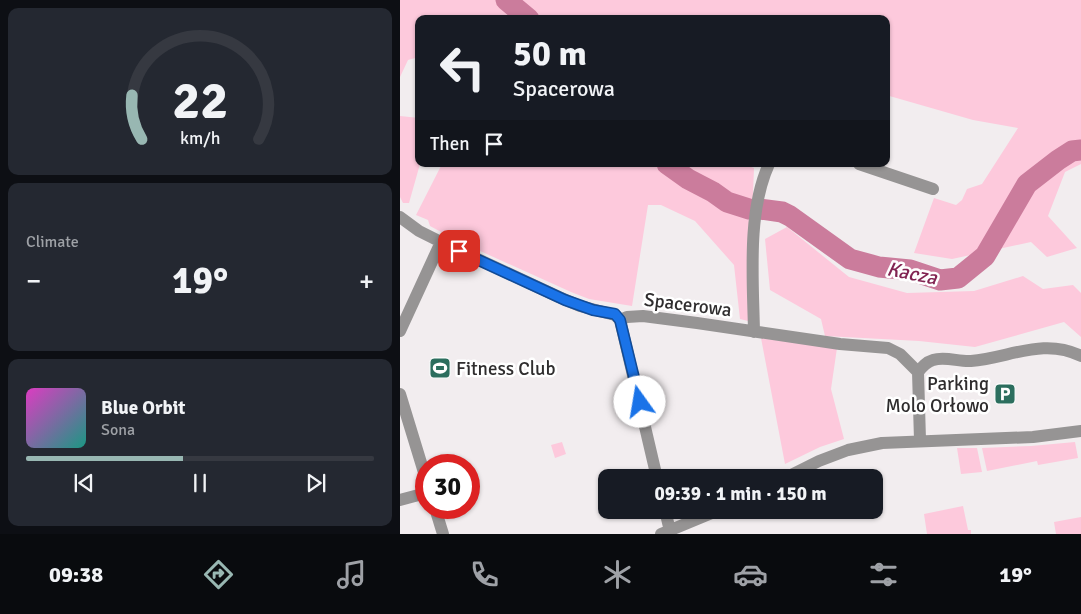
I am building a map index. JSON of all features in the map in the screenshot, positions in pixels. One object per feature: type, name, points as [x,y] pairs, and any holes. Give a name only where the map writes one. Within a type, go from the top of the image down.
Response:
[{"type":"street","points":[[754,332],[754,243],[757,199],[762,179],[768,167]]},
{"type":"street","points":[[868,167],[933,189]]},
{"type":"street","name":"Spacerowa","points":[[400,217],[409,225],[441,242],[565,300],[593,310],[615,314],[620,320],[627,317],[643,316],[840,344],[888,348],[900,354],[918,372]]},
{"type":"street","points":[[400,331],[441,242]]},
{"type":"street","points":[[620,320],[655,469]]},
{"type":"street","points":[[920,440],[918,372],[926,363],[936,359],[970,362],[1021,350],[1047,347],[1063,349],[1081,356]]},
{"type":"street","points":[[400,394],[418,454]]},
{"type":"street","points":[[803,469],[848,450],[882,443],[1033,437],[1081,431]]},
{"type":"street","points":[[400,500],[415,495]]},
{"type":"street","points":[[438,519],[443,534]]},
{"type":"street","points":[[665,519],[666,532],[698,519]]},
{"type":"shaded area","points":[[400,0],[1081,0],[1081,164],[1065,172],[1048,216],[1077,248],[1047,257],[1031,242],[952,259],[914,253],[934,198],[956,205],[962,200],[967,189],[982,184],[1018,128],[973,120],[890,96],[890,15],[415,15],[415,58],[408,60],[400,77]]},
{"type":"shaded area","points":[[400,116],[415,118],[415,167],[419,167],[409,203],[403,203],[400,197]]},
{"type":"shaded area","points":[[440,167],[751,167],[754,168],[748,321],[740,319],[734,265],[695,221],[661,205],[648,205],[632,306],[589,299],[571,292],[458,241],[430,226],[428,220],[416,215]]},
{"type":"shaded area","points":[[787,227],[849,277],[907,293],[974,291],[1023,276],[1043,289],[1073,285],[1081,293],[1081,337],[1064,322],[975,347],[919,341],[825,336],[821,319],[770,290],[765,239]]},
{"type":"shaded area","points":[[761,338],[837,348],[831,389],[844,439],[820,447],[785,464]]},
{"type":"shaded area","points":[[562,442],[566,454],[555,458],[551,445]]},
{"type":"shaded area","points":[[1075,442],[1078,458],[1038,465],[1037,461],[987,471],[982,448],[1031,446]]},
{"type":"shaded area","points":[[957,448],[977,448],[982,472],[961,474]]},
{"type":"shaded area","points":[[963,506],[968,530],[971,530],[971,534],[927,534],[924,514]]},
{"type":"shaded area","points":[[1081,517],[1081,534],[1056,534],[1054,522]]},
{"type":"waterway","name":"Kacza","points":[[506,0],[524,15]]},
{"type":"waterway","name":"Kacza","points":[[760,209],[782,212],[790,216],[850,259],[879,267],[910,270],[940,280],[958,278],[985,256],[1027,184],[1072,151],[1081,150]]},
{"type":"waterway","name":"Kacza","points":[[671,167],[727,202],[749,209]]},
{"type":"place","name":"Fitness Club","points":[[440,368]]},
{"type":"place","name":"Parking Molo Orłowo","points":[[1005,394]]},
{"type":"route","points":[[459,251],[565,300],[593,310],[615,314],[620,320],[640,402]]}]
